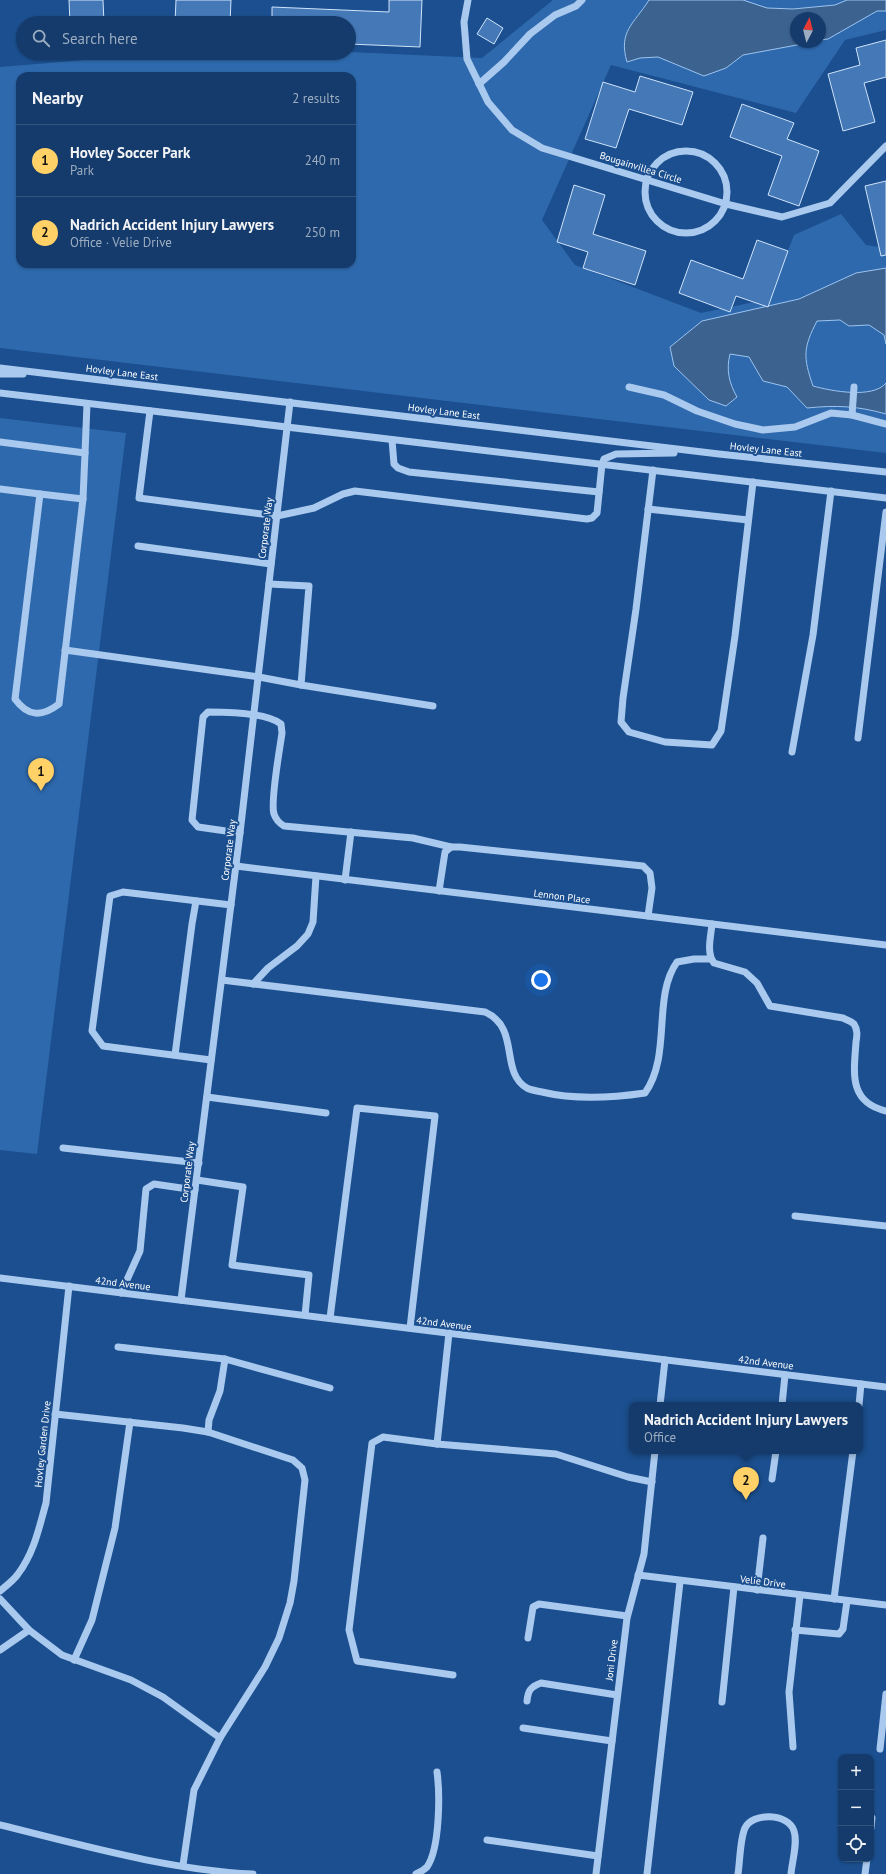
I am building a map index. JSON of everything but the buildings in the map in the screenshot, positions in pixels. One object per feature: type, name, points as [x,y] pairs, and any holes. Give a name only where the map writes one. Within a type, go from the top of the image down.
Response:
[{"type":"street","name":"Bougainvillea Circle","points":[[468,0],[464,22],[467,59],[479,84],[488,102],[512,130],[542,148],[726,204],[782,217],[830,203],[886,146]]},
{"type":"street","points":[[479,84],[504,62],[530,34],[555,15],[576,6],[582,0]]},
{"type":"street","points":[[686,151],[699,153],[710,159],[720,168],[726,179],[728,191],[726,204],[718,218],[706,228],[695,232],[674,231],[656,219],[650,210],[646,200],[647,179],[653,167],[662,158],[674,153],[686,151]]},
{"type":"street","name":"Hovley Lane East","points":[[0,368],[709,453],[886,472]]},
{"type":"street","points":[[0,374],[67,376]]},
{"type":"street","points":[[629,387],[664,395],[697,411],[736,424],[763,430],[795,427],[831,413],[852,415],[886,424]]},
{"type":"street","points":[[852,415],[854,387]]},
{"type":"street","points":[[0,393],[886,498]]},
{"type":"street","name":"Corporate Way","points":[[181,1300],[259,677],[290,402]]},
{"type":"street","points":[[40,494],[15,699],[22,709],[36,714],[50,711],[59,704],[83,498],[87,404]]},
{"type":"street","points":[[150,411],[139,498],[277,516],[314,508],[343,494],[355,492],[587,519],[592,518],[596,513],[602,464],[608,456],[616,454],[709,453]]},
{"type":"street","points":[[392,440],[394,464],[398,468],[409,472],[599,492]]},
{"type":"street","points":[[0,442],[85,453]]},
{"type":"street","points":[[653,470],[621,722],[629,732],[665,742],[712,745],[721,731],[735,636],[753,482]]},
{"type":"street","points":[[0,489],[83,498]]},
{"type":"street","points":[[792,752],[813,634],[831,491]]},
{"type":"street","points":[[648,509],[748,520]]},
{"type":"street","points":[[858,738],[886,512]]},
{"type":"street","points":[[138,546],[271,564]]},
{"type":"street","points":[[269,584],[309,586],[301,685]]},
{"type":"street","points":[[65,650],[259,677],[433,706]]},
{"type":"street","points":[[240,833],[198,827],[192,820],[192,800],[203,717],[208,712],[254,716],[275,720],[281,724],[282,733],[273,801],[273,813],[278,822],[284,826],[413,838],[451,847],[643,866],[650,874],[652,888],[648,916]]},
{"type":"street","points":[[346,880],[351,832]]},
{"type":"street","points":[[439,891],[445,852],[451,847]]},
{"type":"street","name":"Lennon Place","points":[[236,866],[886,945]]},
{"type":"street","points":[[253,984],[268,968],[297,946],[308,934],[313,922],[316,876]]},
{"type":"street","points":[[211,1060],[103,1046],[92,1031],[110,896],[123,892],[231,905]]},
{"type":"street","points":[[175,1055],[196,901]]},
{"type":"street","points":[[712,924],[710,947],[711,959],[714,963],[745,972],[757,983],[770,1006],[843,1018],[853,1023],[857,1031],[854,1078],[858,1092],[867,1103],[886,1111]]},
{"type":"street","points":[[222,980],[485,1012],[494,1016],[504,1027],[513,1069],[517,1078],[527,1088],[574,1096],[614,1098],[644,1093],[653,1082],[660,1050],[669,973],[677,962],[694,959],[711,959]]},
{"type":"street","points":[[207,1097],[326,1113]]},
{"type":"street","points":[[330,1318],[356,1108],[435,1116],[410,1328]]},
{"type":"street","points":[[63,1148],[199,1162]]},
{"type":"street","points":[[196,1180],[243,1187],[232,1265],[309,1275],[305,1315]]},
{"type":"street","points":[[121,1293],[140,1251],[146,1189],[154,1184],[195,1190]]},
{"type":"street","points":[[795,1216],[886,1226]]},
{"type":"street","name":"42nd Avenue","points":[[0,1278],[886,1387]]},
{"type":"street","name":"Hovley Garden Drive","points":[[0,1591],[18,1575],[29,1556],[46,1503],[69,1286]]},
{"type":"street","points":[[437,1444],[449,1333]]},
{"type":"street","points":[[118,1347],[225,1359],[330,1388]]},
{"type":"street","points":[[208,1432],[209,1420],[220,1391],[225,1359]]},
{"type":"street","points":[[660,1402],[666,1360]]},
{"type":"street","points":[[782,1402],[785,1375]]},
{"type":"street","points":[[859,1402],[861,1384]]},
{"type":"street","points":[[55,1414],[208,1432],[293,1460],[302,1468],[305,1480],[294,1581],[279,1638],[265,1667],[220,1738],[194,1790],[183,1865]]},
{"type":"street","points":[[74,1660],[92,1620],[115,1528],[130,1422]]},
{"type":"street","points":[[453,1675],[357,1661],[349,1630],[372,1443],[383,1437],[437,1444],[556,1454],[628,1477],[652,1482]]},
{"type":"street","name":"Joni Drive","points":[[596,1874],[627,1616],[644,1554],[655,1454]]},
{"type":"street","points":[[772,1479],[776,1454]]},
{"type":"street","points":[[834,1599],[853,1454]]},
{"type":"street","points":[[757,1590],[764,1538]]},
{"type":"street","name":"Velie Drive","points":[[638,1576],[886,1605]]},
{"type":"street","points":[[647,1874],[680,1582]]},
{"type":"street","points":[[722,1702],[734,1587]]},
{"type":"street","points":[[793,1747],[789,1692],[800,1595]]},
{"type":"street","points":[[0,1599],[29,1630],[62,1655],[131,1680],[163,1697],[220,1738]]},
{"type":"street","points":[[795,1630],[839,1634],[843,1629],[847,1601]]},
{"type":"street","points":[[528,1638],[533,1607],[539,1604],[627,1616]]},
{"type":"street","points":[[0,1650],[29,1630]]},
{"type":"street","points":[[527,1701],[528,1691],[533,1686],[541,1683],[617,1695]]},
{"type":"street","points":[[880,1749],[886,1694]]},
{"type":"street","points":[[523,1728],[612,1741]]},
{"type":"street","points":[[416,1874],[426,1869],[432,1858],[437,1836],[440,1788],[437,1772]]},
{"type":"street","points":[[738,1874],[744,1829],[749,1821],[773,1817],[787,1822],[794,1830],[795,1838],[791,1874]]},
{"type":"street","points":[[0,1825],[98,1850],[230,1873],[253,1874]]},
{"type":"street","points":[[487,1840],[598,1856]]},
{"type":"street","points":[[865,1874],[867,1862]]},
{"type":"shaded area","points":[[553,0],[886,0],[886,30],[845,40],[796,113],[611,65],[542,220],[575,265],[701,313],[769,299],[794,235],[841,214],[866,245],[886,248],[886,453],[0,348],[0,67],[84,60],[356,60],[356,52],[482,58]]},
{"type":"shaded area","points":[[649,0],[743,0],[767,8],[793,9],[835,5],[847,0],[886,0],[886,11],[877,11],[826,39],[826,12],[790,12],[790,46],[743,55],[726,68],[704,76],[658,57],[640,58],[627,62],[625,51],[626,35]]},
{"type":"shaded area","points":[[886,268],[886,344],[884,335],[869,325],[849,326],[840,320],[817,321],[809,338],[806,360],[813,386],[830,390],[862,392],[880,388],[886,383],[886,414],[866,409],[847,407],[807,408],[787,387],[763,381],[749,357],[730,354],[728,366],[729,376],[737,397],[726,406],[709,400],[674,366],[670,347],[702,321],[799,299],[856,273]]},
{"type":"shaded area","points":[[0,418],[126,433],[37,1154],[0,1150]]},
{"type":"place","name":"Hovley Soccer Park","points":[[41,791]]},
{"type":"place","name":"Nadrich Accident Injury Lawyers","points":[[746,1500]]}]
